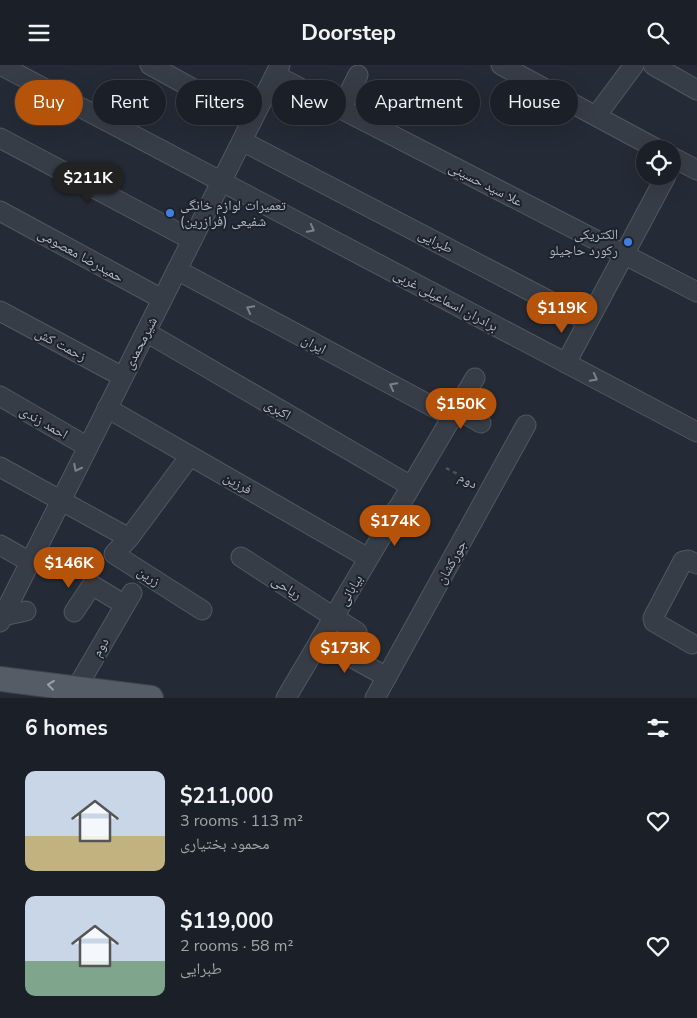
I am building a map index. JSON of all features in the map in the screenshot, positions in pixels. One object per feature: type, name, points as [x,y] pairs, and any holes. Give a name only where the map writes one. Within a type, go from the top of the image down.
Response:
[{"type":"main road","points":[[0,679],[151,698]]},
{"type":"street","name":"برادران اسماعیلی غربی","points":[[0,65],[697,432]]},
{"type":"street","points":[[150,65],[177,80]]},
{"type":"street","points":[[501,65],[640,140]]},
{"type":"street","points":[[596,116],[634,65]]},
{"type":"street","points":[[652,65],[697,90]]},
{"type":"street","name":"شیرمحمدی","points":[[262,101],[277,70]]},
{"type":"street","name":"علا سید حسینی","points":[[277,70],[293,80]]},
{"type":"street","points":[[346,99],[358,75]]},
{"type":"street","name":"علا سید حسینی","points":[[346,112],[697,292]]},
{"type":"street","name":"شیرمحمدی","points":[[1,617],[250,125]]},
{"type":"street","points":[[0,138],[192,240]]},
{"type":"street","name":"طبرایی","points":[[242,141],[588,321]]},
{"type":"street","points":[[681,163],[697,170]]},
{"type":"street","points":[[566,363],[661,185]]},
{"type":"street","name":"حمیدرضا معصومی","points":[[0,211],[162,299]]},
{"type":"street","name":"ایران","points":[[177,270],[454,413],[481,423]]},
{"type":"street","name":"زحمت کش","points":[[0,311],[123,377]]},
{"type":"street","name":"اکبری","points":[[146,332],[411,487]]},
{"type":"street","name":"بیابانی","points":[[286,698],[475,378]]},
{"type":"street","name":"احمد زندی","points":[[0,396],[88,447]]},
{"type":"street","name":"فرزین","points":[[107,408],[368,558]]},
{"type":"street","name":"جورکشان","points":[[376,698],[526,425]]},
{"type":"street","name":"زرین","points":[[190,456],[129,538],[114,554],[202,610]]},
{"type":"street","points":[[0,467],[129,538]]},
{"type":"street","points":[[397,509],[419,523]]},
{"type":"street","points":[[0,545],[30,562],[62,561]]},
{"type":"street","name":"ریاحی","points":[[241,557],[333,618]]},
{"type":"street","points":[[692,644],[653,620],[683,561],[688,559],[697,564]]},
{"type":"street","name":"دوم","points":[[74,612],[92,585],[128,599],[76,689]]},
{"type":"street","points":[[1,617],[26,611]]},
{"type":"street","points":[[333,618],[357,632]]},
{"type":"street","points":[[320,641],[386,677]]},
{"type":"path","name":"دوم","points":[[446,468],[489,492]]},
{"type":"place","name":"تعمیرات لوازم خانگی شفیعی (فرازرین)","points":[[170,213]]},
{"type":"place","name":"الکتریکی رکورد حاجیلو","points":[[628,242]]}]
